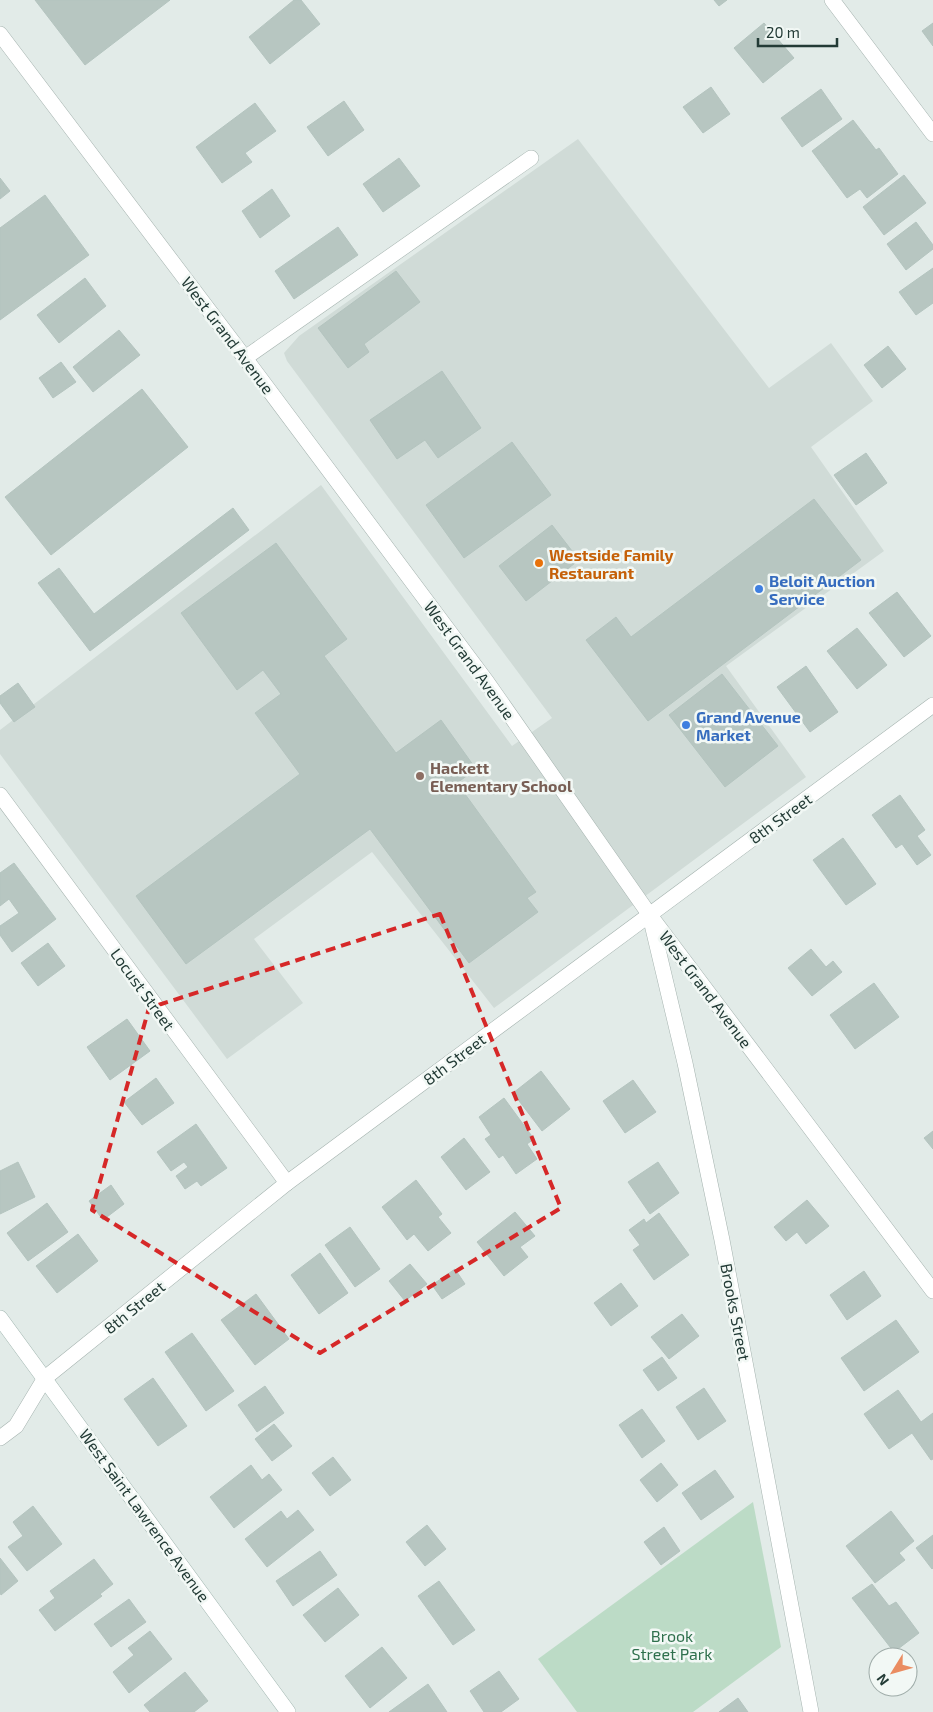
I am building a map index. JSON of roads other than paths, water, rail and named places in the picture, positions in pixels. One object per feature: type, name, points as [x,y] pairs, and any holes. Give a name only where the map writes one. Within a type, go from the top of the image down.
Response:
[{"type":"street","points":[[832,0],[933,134]]},
{"type":"street","name":"West Grand Avenue","points":[[0,34],[487,682],[650,914],[933,1291]]},
{"type":"street","points":[[245,358],[531,158]]},
{"type":"street","name":"8th Street","points":[[0,1438],[16,1426],[45,1378],[287,1183],[933,705]]},
{"type":"street","name":"Locust Street","points":[[0,795],[287,1183]]},
{"type":"street","name":"Brooks Street","points":[[650,914],[685,1063],[722,1240],[811,1712]]},
{"type":"street","name":"West Saint Lawrence Avenue","points":[[0,1318],[285,1711]]},
{"type":"place","name":"Westside Family Restaurant","points":[[539,563]]},
{"type":"place","name":"Beloit Auction Service","points":[[759,589]]},
{"type":"place","name":"Grand Avenue Market","points":[[686,725]]},
{"type":"place","name":"Hackett Elementary School","points":[[420,776]]},
{"type":"park label","name":"Brook Street Park","points":[[672,1644]]}]
